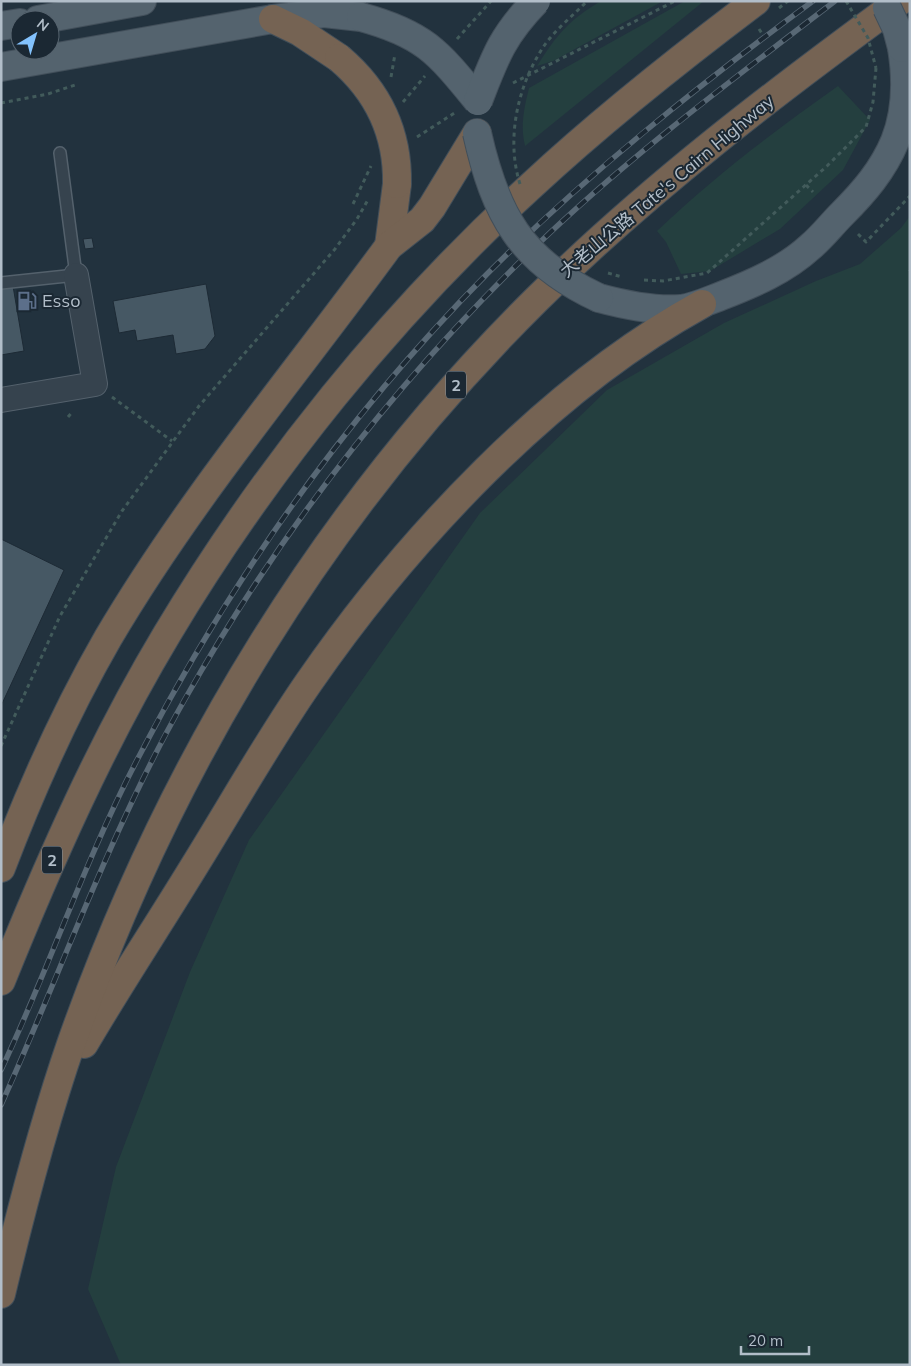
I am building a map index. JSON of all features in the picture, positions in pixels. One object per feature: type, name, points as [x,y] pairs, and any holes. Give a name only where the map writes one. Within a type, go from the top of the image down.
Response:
[{"type":"highway","name":"2","points":[[1,981],[74,808],[124,710],[199,583],[272,476],[362,362],[466,249],[572,148],[756,1]]},
{"type":"highway","name":"大老山公路 Tate's Cairn Highway","points":[[1,1294],[50,1112],[70,1047],[137,876],[181,786],[269,632],[303,579],[373,484],[437,406],[492,345],[587,251],[712,143],[900,1]]},
{"type":"highway","points":[[273,19],[294,28],[339,58],[363,80],[381,107],[394,142],[385,187],[389,246]]},
{"type":"highway","points":[[1,868],[29,796],[108,638],[197,501],[389,246],[422,220],[440,196],[477,133]]},
{"type":"highway","points":[[50,1112],[83,1047],[122,980],[189,875],[266,747],[322,664],[386,581],[450,509],[533,428],[640,343],[702,304]]},
{"type":"main road","points":[[60,16],[142,1]]},
{"type":"main road","points":[[469,106],[513,25],[536,1]]},
{"type":"main road","points":[[1,67],[273,19],[324,13],[361,17],[401,30],[419,39],[450,67],[469,106],[490,183],[501,209],[515,234],[531,253],[572,285],[599,298],[657,308],[682,308],[702,304],[752,284],[796,258],[815,242],[878,175],[896,139],[904,105],[906,85],[902,48],[897,28],[882,1]]},
{"type":"street","points":[[1,400],[95,384],[76,275]]},
{"type":"lane","points":[[1,283],[76,275],[60,153]]},
{"type":"path","points":[[523,192],[514,154],[514,136],[516,118],[526,81],[543,48],[565,22],[587,1]]},
{"type":"path","points":[[510,84],[675,1]]},
{"type":"path","points":[[636,279],[663,281],[707,273],[806,185],[866,127],[874,102],[876,68],[868,38],[846,1]]},
{"type":"path","points":[[1,103],[48,94],[75,85]]},
{"type":"path","points":[[410,142],[469,106]]},
{"type":"path","points":[[806,185],[813,192]]},
{"type":"path","points":[[1,746],[42,653],[78,584],[122,511],[172,441],[256,339],[335,249],[385,187]]},
{"type":"path","points":[[855,232],[866,242],[910,196]]},
{"type":"path","points":[[604,272],[629,278]]},
{"type":"path","points":[[95,384],[172,441]]},
{"type":"green space","points":[[601,1],[663,1],[553,61],[537,66],[564,29],[572,21]]},
{"type":"green space","points":[[685,1],[704,1],[525,146],[523,124],[529,88]]},
{"type":"green space","points":[[838,86],[870,120],[843,170],[780,229],[710,271],[681,274],[666,242],[657,231],[745,155]]},
{"type":"green space","points":[[910,216],[910,1365],[121,1365],[88,1289],[116,1167],[190,972],[249,840],[480,513],[607,390],[724,323],[816,281],[860,264],[901,228]]},
{"type":"building","points":[[92,238],[94,248],[85,249],[83,239]]},
{"type":"building","points":[[206,284],[215,336],[205,349],[176,354],[173,335],[137,341],[135,330],[119,333],[113,301]]},
{"type":"building","points":[[13,286],[24,351],[1,355],[1,288]]},
{"type":"building","points":[[1,539],[64,570],[1,706]]},
{"type":"railway","points":[[1,1070],[100,838],[136,762],[172,696],[250,567],[338,444],[435,329],[525,237],[604,166],[686,98],[813,1]]},
{"type":"railway","points":[[1,1105],[110,849],[158,748],[221,637],[300,518],[343,461],[434,351],[483,299],[569,215],[681,120],[835,1]]},
{"type":"place","name":"Esso","points":[[27,301]]}]
